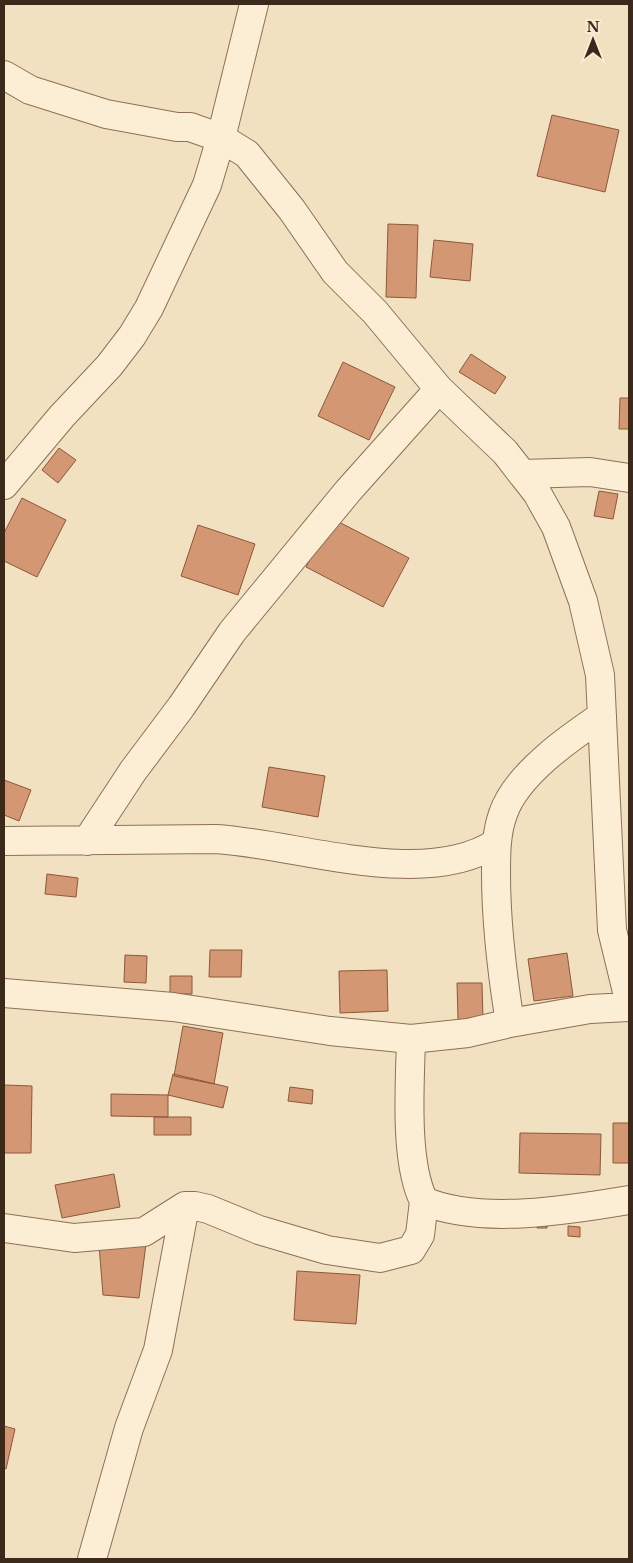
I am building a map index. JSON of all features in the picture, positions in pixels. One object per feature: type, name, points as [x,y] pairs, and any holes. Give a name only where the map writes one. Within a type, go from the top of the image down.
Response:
[{"type":"street","points":[[4,485],[132,336],[149,308],[207,186],[221,138],[254,4]]},
{"type":"street","points":[[4,75],[30,90],[106,114],[177,127],[190,127],[221,138],[247,154],[292,210],[335,272],[375,312],[439,390],[505,452],[537,493],[556,527],[583,600],[600,675],[612,930],[629,1000]]},
{"type":"street","points":[[87,841],[133,771],[181,707],[232,632],[348,491],[439,390]]},
{"type":"street","points":[[522,474],[560,471],[590,472],[629,478]]},
{"type":"street","points":[[510,1023],[499,956],[496,897],[496,843],[503,813],[522,783],[560,744],[602,716]]},
{"type":"street","points":[[4,841],[216,839],[250,841],[378,863],[426,864],[465,858],[481,853],[496,843]]},
{"type":"street","points":[[4,993],[173,1007],[330,1031],[411,1039],[468,1033],[510,1023],[590,1009],[629,1007]]},
{"type":"street","points":[[4,1228],[74,1238],[144,1232],[185,1206],[208,1209],[259,1230],[327,1250],[380,1258],[412,1250],[420,1234],[424,1202],[413,1158],[410,1100],[411,1039]]},
{"type":"street","points":[[424,1202],[461,1213],[571,1210],[629,1200]]},
{"type":"street","points":[[92,1559],[129,1428],[158,1350],[185,1206]]},
{"type":"building","points":[[552,115],[619,130],[605,192],[537,176]]},
{"type":"building","points":[[388,224],[418,225],[416,298],[386,297]]},
{"type":"building","points":[[434,240],[473,244],[470,281],[430,277]]},
{"type":"building","points":[[471,354],[506,377],[495,394],[459,372]]},
{"type":"building","points":[[343,362],[395,387],[369,440],[318,416]]},
{"type":"building","points":[[620,398],[629,398],[629,429],[619,429]]},
{"type":"building","points":[[59,448],[76,460],[58,483],[42,470]]},
{"type":"building","points":[[599,491],[618,494],[613,519],[594,516]]},
{"type":"building","points":[[22,498],[66,520],[37,577],[4,561],[4,533]]},
{"type":"building","points":[[331,518],[409,558],[383,607],[306,567]]},
{"type":"building","points":[[198,525],[255,544],[238,595],[181,576]]},
{"type":"building","points":[[269,767],[325,776],[318,817],[262,807]]},
{"type":"building","points":[[4,780],[31,790],[19,821],[4,815]]},
{"type":"building","points":[[47,874],[78,878],[76,897],[45,894]]},
{"type":"building","points":[[210,950],[242,950],[241,977],[209,977]]},
{"type":"building","points":[[567,953],[573,996],[534,1001],[528,959]]},
{"type":"building","points":[[125,955],[147,956],[146,983],[124,982]]},
{"type":"building","points":[[387,970],[388,1011],[340,1013],[339,971]]},
{"type":"building","points":[[170,976],[192,976],[192,994],[170,994]]},
{"type":"building","points":[[457,983],[482,983],[483,1019],[458,1020]]},
{"type":"building","points":[[183,1026],[223,1033],[214,1084],[174,1076]]},
{"type":"building","points":[[173,1074],[228,1087],[223,1108],[168,1095]]},
{"type":"building","points":[[4,1085],[32,1086],[31,1153],[4,1153]]},
{"type":"building","points":[[290,1087],[313,1090],[312,1104],[288,1101]]},
{"type":"building","points":[[111,1094],[168,1095],[168,1117],[111,1116]]},
{"type":"building","points":[[154,1117],[191,1117],[191,1135],[154,1135]]},
{"type":"building","points":[[613,1123],[629,1123],[629,1163],[613,1163]]},
{"type":"building","points":[[520,1133],[601,1134],[600,1175],[519,1173]]},
{"type":"building","points":[[114,1174],[120,1207],[62,1218],[55,1185]]},
{"type":"building","points":[[537,1220],[548,1220],[547,1228],[537,1228]]},
{"type":"building","points":[[568,1226],[580,1227],[580,1237],[568,1236]]},
{"type":"building","points":[[146,1244],[139,1298],[103,1295],[99,1245]]},
{"type":"building","points":[[297,1271],[360,1275],[356,1324],[294,1320]]},
{"type":"building","points":[[4,1426],[15,1429],[6,1469],[4,1468]]}]
